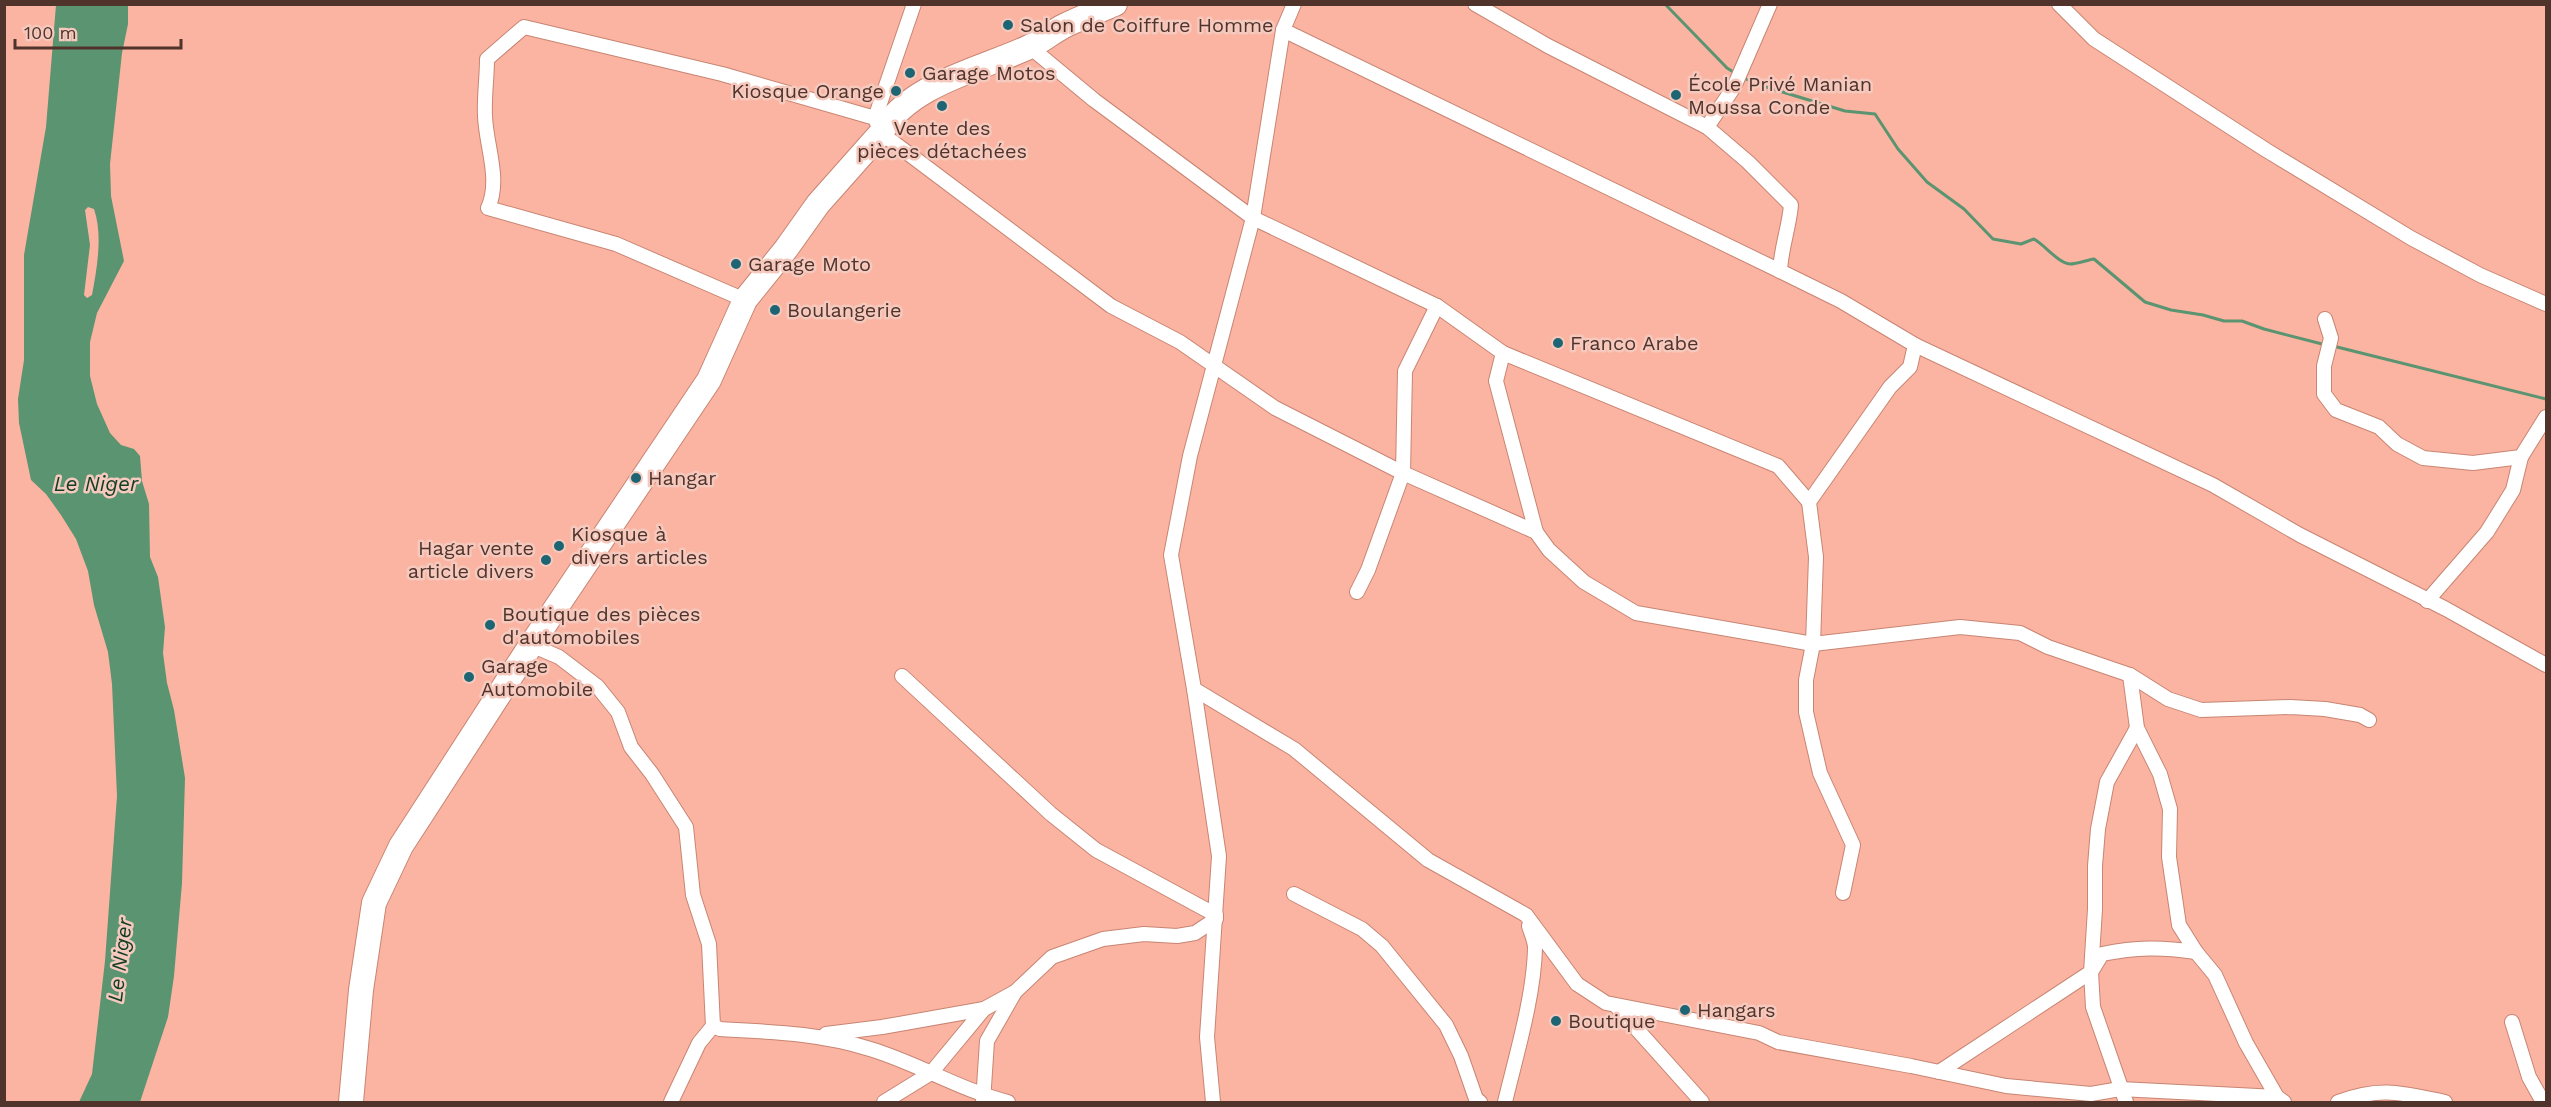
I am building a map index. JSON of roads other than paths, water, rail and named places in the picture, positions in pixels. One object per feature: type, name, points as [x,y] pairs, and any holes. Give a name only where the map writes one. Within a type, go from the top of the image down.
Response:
[{"type":"highway","points":[[351,1102],[361,990],[374,903],[401,846],[531,645],[709,380],[745,300],[878,125],[888,121],[902,108],[961,73],[1030,47],[1064,26],[1115,4]]},
{"type":"street","points":[[878,125],[914,4]]},
{"type":"street","points":[[1213,1102],[1208,1037],[1219,856],[1171,555],[1190,456],[1253,218],[1283,30],[1294,4]]},
{"type":"street","points":[[1475,4],[1548,46],[1707,127],[1748,162],[1791,206],[1789,228],[1781,248],[1780,271]]},
{"type":"street","points":[[1707,127],[1734,87],[1770,4]]},
{"type":"street","points":[[2059,4],[2094,39],[2266,150],[2411,238],[2480,275],[2547,304]]},
{"type":"street","points":[[745,300],[616,244],[488,208],[494,185],[485,116],[487,59],[524,27],[722,74],[878,125],[1111,306],[1180,342],[1214,368],[1275,408],[1403,472],[1536,532]]},
{"type":"street","points":[[1283,30],[1841,301],[1915,345],[2213,485],[2300,535],[2456,614],[2547,665]]},
{"type":"street","points":[[1030,47],[1064,77],[1253,218],[1437,306],[1503,353],[1778,466],[1809,502],[1816,557],[1813,644],[1806,680],[1806,712],[1820,773],[1853,845],[1843,892]]},
{"type":"street","points":[[1358,592],[1403,472],[1405,371],[1437,306]]},
{"type":"street","points":[[2325,319],[2331,338],[2324,366],[2324,394],[2336,410],[2379,427],[2397,444],[2423,458],[2473,463],[2521,457]]},
{"type":"street","points":[[1809,502],[1890,387],[1910,367],[1915,345]]},
{"type":"street","points":[[1503,353],[1496,381],[1536,532],[1549,550],[1584,582],[1636,614],[1813,644],[1960,627],[2020,633],[2048,647],[2130,675],[2168,699],[2201,710],[2290,707],[2325,709],[2360,715],[2369,720]]},
{"type":"street","points":[[2427,601],[2487,532],[2513,490],[2521,457],[2547,417]]},
{"type":"street","points":[[531,645],[559,657],[597,686],[618,712],[631,747],[652,774],[686,827],[693,895],[709,944],[713,1026],[699,1043],[671,1102]]},
{"type":"street","points":[[2130,675],[2137,728],[2160,774],[2170,809],[2169,857],[2179,925],[2196,952],[2216,975],[2246,1043],[2279,1101]]},
{"type":"street","points":[[902,676],[1051,814],[1096,850],[1216,917]]},
{"type":"street","points":[[1194,689],[1294,749],[1428,860],[1526,915],[1577,984],[1606,1003],[1617,1007],[1759,1033],[1778,1042],[2006,1086],[2091,1094],[2120,1089],[2279,1101]]},
{"type":"street","points":[[2126,1102],[2093,1007],[2091,972],[2096,909],[2096,857],[2106,782],[2137,728]]},
{"type":"street","points":[[1294,894],[1362,929],[1382,946],[1446,1025],[1476,1099],[1480,1102]]},
{"type":"street","points":[[1505,1102],[1522,1033],[1534,955],[1535,946],[1526,915]]},
{"type":"street","points":[[713,1026],[720,1029],[819,1035],[882,1027],[984,1009],[1015,992],[1052,957],[1103,939],[1144,934],[1177,936],[1195,933],[1216,917]]},
{"type":"street","points":[[1939,1072],[2091,972],[2102,954],[2131,948],[2158,947],[2196,952]]},
{"type":"street","points":[[983,1099],[987,1041],[1015,992]]},
{"type":"street","points":[[1617,1007],[1702,1102]]},
{"type":"street","points":[[884,1102],[931,1073],[984,1009]]},
{"type":"street","points":[[2512,1022],[2529,1077],[2543,1102]]},
{"type":"street","points":[[819,1035],[872,1049],[931,1073],[983,1099],[1008,1102]]},
{"type":"street","points":[[2039,1102],[2047,1090]]},
{"type":"street","points":[[2338,1102],[2371,1093],[2397,1091],[2445,1102]]},
{"type":"water","name":"Le Niger","points":[[56,5],[128,5],[128,24],[122,53],[110,164],[111,196],[124,261],[97,313],[90,342],[90,376],[97,404],[110,433],[121,445],[134,449],[140,456],[142,481],[149,504],[150,557],[158,577],[165,627],[163,653],[167,683],[174,710],[185,778],[182,883],[174,976],[168,1017],[140,1102],[79,1102],[92,1074],[105,961],[117,796],[112,684],[108,652],[94,605],[88,571],[76,539],[61,515],[46,494],[31,480],[19,423],[18,399],[24,360],[24,255],[46,127]],"holes":[[[88,207],[94,209],[97,219],[98,252],[92,295],[87,298],[84,295],[90,245],[85,210]]]},
{"type":"waterway","points":[[1665,4],[1727,68],[1735,73]]},
{"type":"waterway","points":[[1744,78],[1756,84],[1845,111],[1875,114],[1898,149],[1927,182],[1964,209],[1993,239],[2021,244],[2034,239],[2061,261],[2070,264],[2094,259],[2145,302],[2224,321],[2242,321],[2326,345]]},
{"type":"waterway","points":[[2333,346],[2546,399]]},
{"type":"place","name":"Salon de Coiffure Homme","points":[[1008,25]]},
{"type":"place","name":"Garage Motos","points":[[910,73]]},
{"type":"place","name":"Kiosque Orange","points":[[896,91]]},
{"type":"place","name":"École Privé Manian Moussa Conde","points":[[1676,95]]},
{"type":"place","name":"Vente des pièces détachées","points":[[942,106]]},
{"type":"place","name":"Garage Moto","points":[[736,264]]},
{"type":"place","name":"Boulangerie","points":[[775,310]]},
{"type":"place","name":"Franco Arabe","points":[[1558,343]]},
{"type":"place","name":"Hangar","points":[[636,478]]},
{"type":"place","name":"Kiosque à divers articles","points":[[559,546]]},
{"type":"place","name":"Hagar vente article divers","points":[[546,560]]},
{"type":"place","name":"Boutique des pièces d'automobiles","points":[[490,625]]},
{"type":"place","name":"Garage Automobile","points":[[469,677]]},
{"type":"place","name":"Hangars","points":[[1685,1010]]},
{"type":"place","name":"Boutique","points":[[1556,1021]]}]
